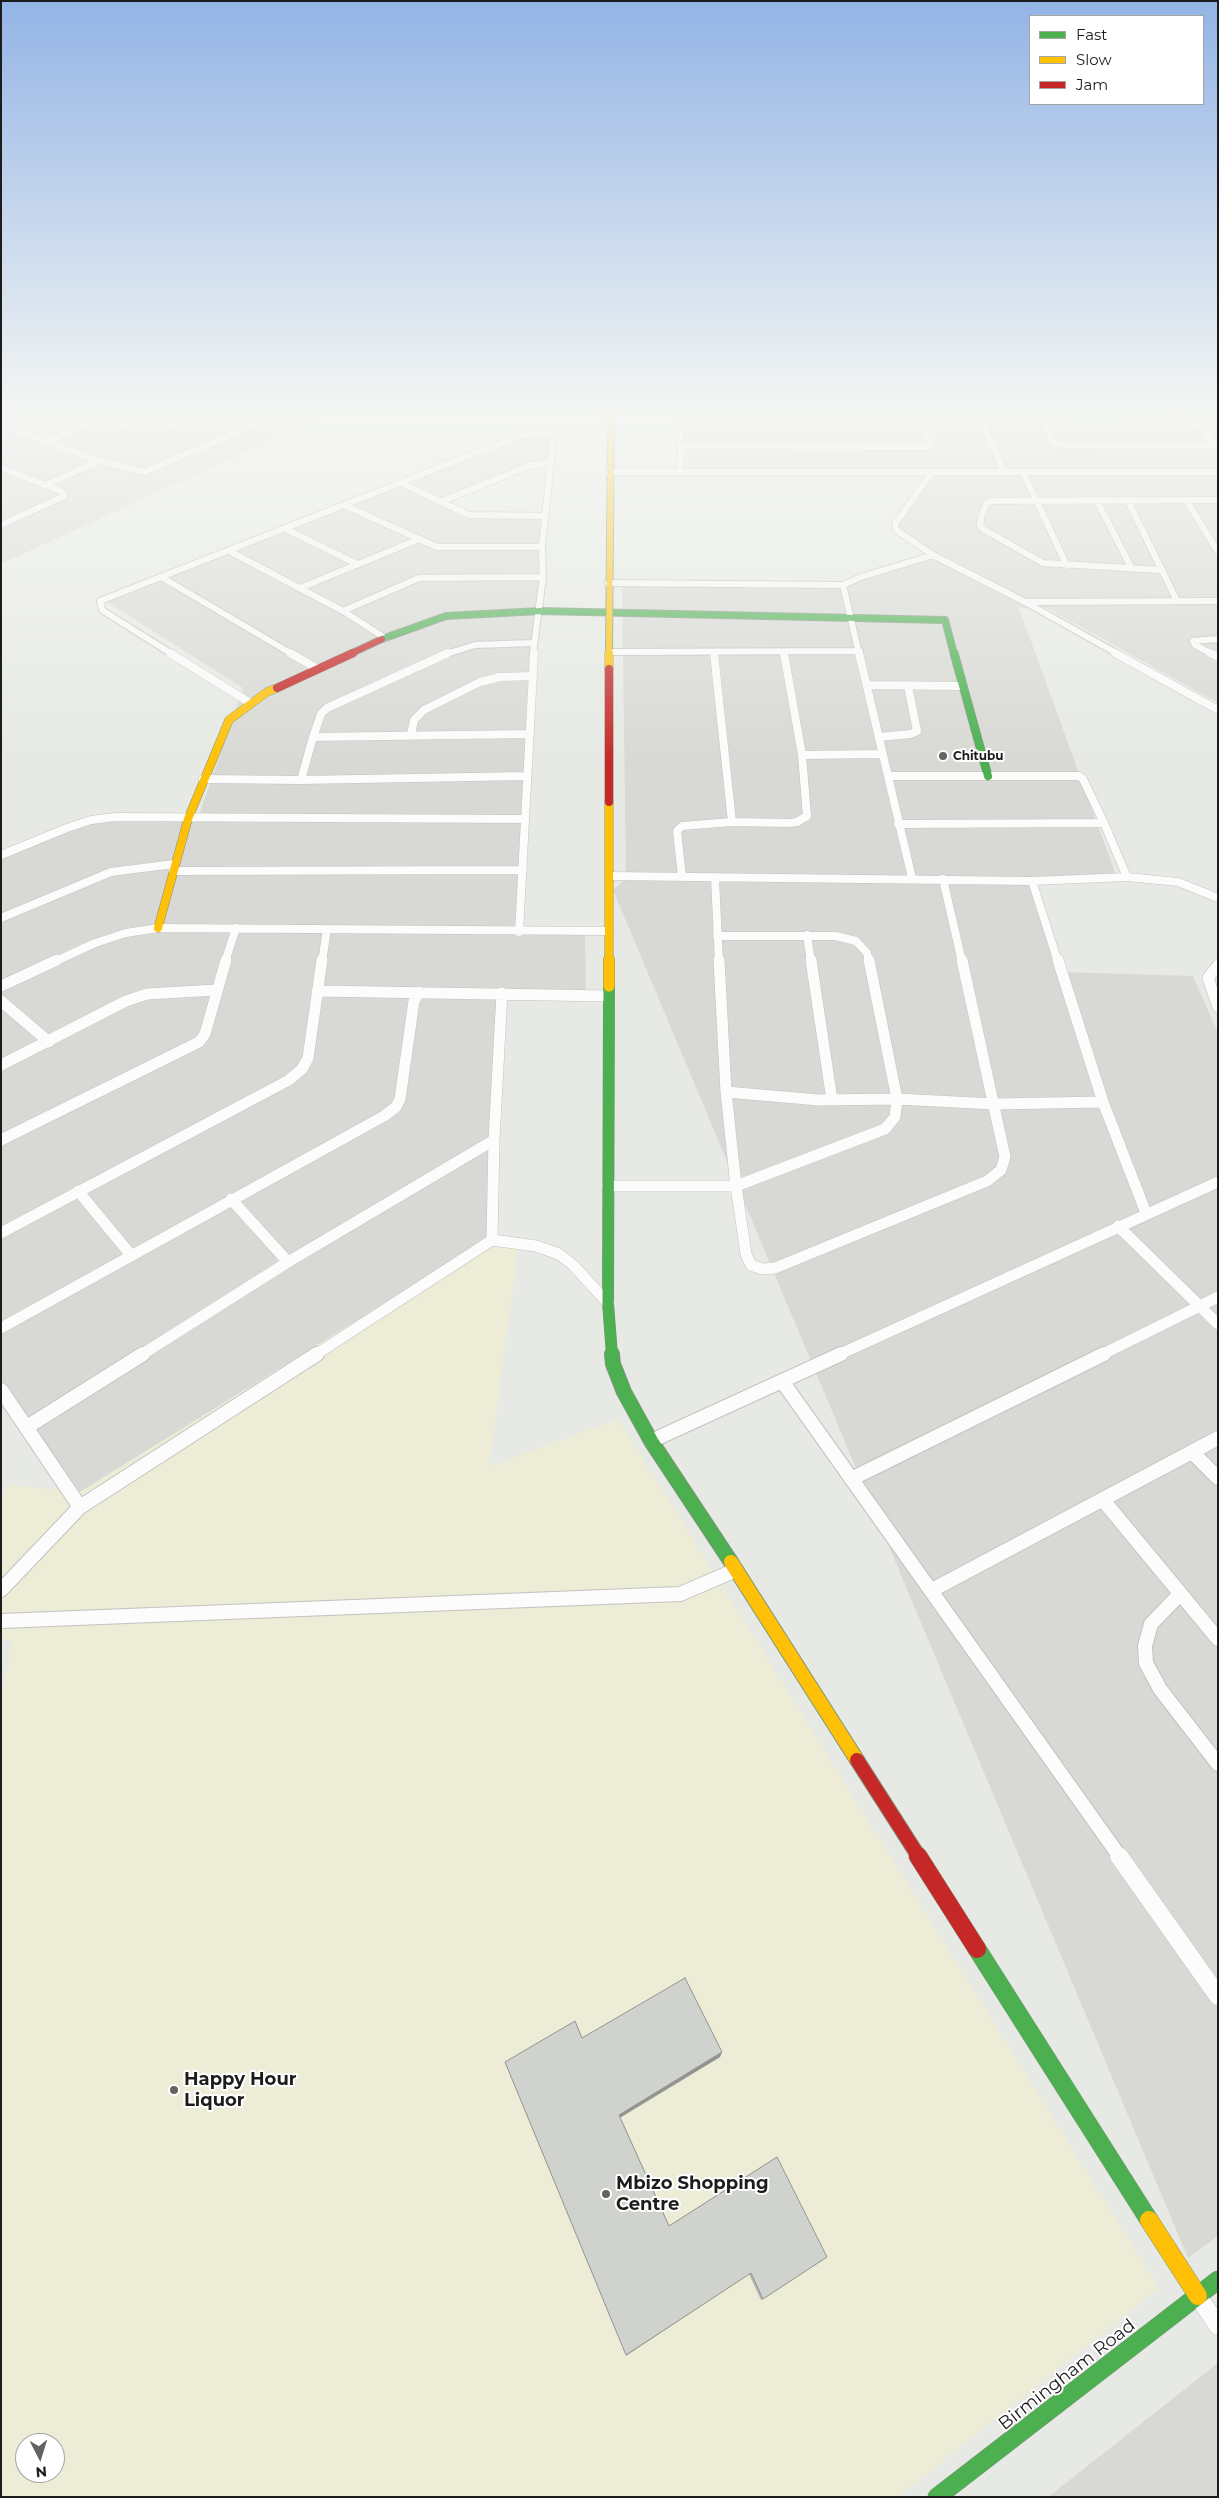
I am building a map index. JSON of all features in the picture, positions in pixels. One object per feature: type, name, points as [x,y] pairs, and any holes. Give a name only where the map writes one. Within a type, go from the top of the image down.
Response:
[{"type":"street","points":[[250,703],[100,607],[100,601],[231,552],[286,529],[357,564]]},
{"type":"street","points":[[393,529],[417,540],[445,548],[542,546]]},
{"type":"street","points":[[519,932],[534,642],[540,611],[543,577],[544,529]]},
{"type":"street","points":[[608,529],[610,876],[608,1302],[613,1364],[619,1381],[651,1441],[736,1570],[1218,2326]]},
{"type":"street","points":[[896,529],[898,534],[933,555],[1025,602],[1218,710]]},
{"type":"street","points":[[986,529],[1037,561],[1067,566],[1162,570]]},
{"type":"street","points":[[1050,529],[1067,566]]},
{"type":"street","points":[[1111,529],[1132,569]]},
{"type":"street","points":[[1142,529],[1177,601]]},
{"type":"street","points":[[1204,529],[1218,552]]},
{"type":"street","points":[[300,588],[417,540]]},
{"type":"street","points":[[231,552],[344,611],[385,638]]},
{"type":"street","points":[[608,584],[844,585],[860,576],[933,555]]},
{"type":"street","points":[[344,611],[419,578],[543,577]]},
{"type":"street","points":[[163,578],[316,668]]},
{"type":"street","points":[[844,585],[912,878]]},
{"type":"street","points":[[1025,602],[1216,601],[1218,609]]},
{"type":"street","points":[[158,928],[188,819],[229,720],[267,692],[316,668],[385,638],[446,616],[540,611],[945,620],[988,776]]},
{"type":"street","points":[[1218,639],[1193,641],[1194,645],[1218,657]]},
{"type":"street","points":[[301,780],[321,714],[327,708],[454,650],[475,645],[534,642]]},
{"type":"street","points":[[609,652],[860,651]]},
{"type":"street","points":[[714,652],[732,822]]},
{"type":"street","points":[[682,878],[677,831],[682,826],[732,822],[789,823],[797,822],[807,816],[802,755],[784,652]]},
{"type":"street","points":[[410,734],[414,720],[419,714],[480,682],[500,677],[533,676]]},
{"type":"street","points":[[867,685],[962,686]]},
{"type":"street","points":[[879,737],[911,734],[916,731],[908,686]]},
{"type":"street","points":[[313,737],[410,734],[530,734]]},
{"type":"street","points":[[802,755],[883,754]]},
{"type":"street","points":[[203,779],[301,780],[527,776]]},
{"type":"street","points":[[889,776],[1079,776],[1083,780],[1104,823],[1127,878]]},
{"type":"street","points":[[1,854],[91,820],[115,817],[188,819],[525,819]]},
{"type":"street","points":[[898,824],[1104,823]]},
{"type":"street","points":[[1,918],[110,872],[174,867],[522,870]]},
{"type":"street","points":[[610,876],[682,878],[912,878],[1032,881],[1127,878],[1178,882],[1218,898]]},
{"type":"street","points":[[715,878],[726,1092],[736,1186],[746,1254],[751,1264],[762,1269],[775,1268],[987,1182],[1001,1170],[1005,1157],[995,1104],[943,880]]},
{"type":"street","points":[[1032,881],[1103,1102],[1146,1213]]},
{"type":"street","points":[[1,986],[95,943],[126,933],[158,928],[519,932],[609,931]]},
{"type":"street","points":[[1,1140],[199,1042],[205,1034],[216,990],[236,928]]},
{"type":"street","points":[[1,1233],[289,1080],[302,1069],[308,1058],[327,929]]},
{"type":"street","points":[[608,1186],[736,1186],[876,1134],[885,1129],[895,1116],[897,1099],[867,954],[856,941],[847,937],[717,936]]},
{"type":"street","points":[[806,936],[832,1100]]},
{"type":"street","points":[[1218,964],[1208,978],[1218,1007]]},
{"type":"street","points":[[1,1065],[126,1001],[147,994],[216,990]]},
{"type":"street","points":[[317,991],[608,996]]},
{"type":"street","points":[[1,1328],[384,1116],[396,1106],[400,1099],[414,1001],[420,992]]},
{"type":"street","points":[[492,1240],[494,1140],[502,994]]},
{"type":"street","points":[[1,1001],[49,1042]]},
{"type":"street","points":[[726,1092],[832,1100],[897,1099],[995,1104],[1103,1102]]},
{"type":"street","points":[[26,1427],[288,1262],[494,1140]]},
{"type":"street","points":[[651,1441],[1146,1213],[1218,1182]]},
{"type":"street","points":[[78,1191],[130,1255]]},
{"type":"street","points":[[231,1199],[288,1262]]},
{"type":"street","points":[[1118,1226],[1218,1324]]},
{"type":"street","points":[[1,1590],[80,1507],[492,1240],[536,1246],[559,1254],[574,1265],[608,1302]]},
{"type":"street","points":[[851,1479],[1218,1297]]},
{"type":"street","points":[[782,1381],[1215,1987]]},
{"type":"street","points":[[1,1390],[80,1507]]},
{"type":"street","points":[[932,1590],[1218,1438]]},
{"type":"street","points":[[1192,1452],[1218,1478]]},
{"type":"street","points":[[1103,1500],[1218,1639]]},
{"type":"street","points":[[1,1621],[680,1594],[736,1570]]},
{"type":"street","points":[[1180,1595],[1151,1624],[1145,1646],[1146,1663],[1160,1689],[1218,1764]]},
{"type":"street","name":"Birmingham Road","points":[[937,2497],[1218,2280]]},
{"type":"shaded area","points":[[1,529],[78,529],[1,564]]},
{"type":"shaded area","points":[[292,529],[545,529],[517,929],[585,932],[586,994],[506,999],[488,1239],[80,1492],[1,1379],[1,855],[114,816],[199,815],[243,688],[107,602]]},
{"type":"shaded area","points":[[894,529],[1218,529],[1218,703],[1047,608],[1019,608],[1116,875],[1033,879],[1061,972],[1193,976],[1218,1033],[1218,2236],[1188,2258],[613,890],[626,878],[622,584],[837,583],[940,556]]},
{"type":"shaded area","points":[[488,1239],[518,1249],[489,1467],[618,1419],[1159,2288],[898,2497],[1,2497],[1,1701],[12,1641],[1,1638],[1,1504],[7,1485],[80,1492]]},
{"type":"shaded area","points":[[1218,2363],[1218,2497],[1048,2497]]},
{"type":"building","name":"Mbizo Shopping Centre","points":[[685,1978],[722,2052],[619,2115],[669,2226],[777,2157],[827,2257],[763,2299],[751,2273],[626,2355],[505,2062],[575,2021],[582,2038]]},
{"type":"traffic: fast","points":[[382,639],[446,616],[540,611],[945,620],[988,776]]},
{"type":"traffic: fast","points":[[609,986],[608,1303],[613,1364],[624,1392],[651,1441],[731,1562]]},
{"type":"traffic: fast","points":[[977,1949],[1149,2220]]},
{"type":"traffic: fast","points":[[937,2497],[1218,2280]]},
{"type":"traffic: slow","points":[[609,669],[610,529]]},
{"type":"traffic: slow","points":[[158,928],[188,819],[229,720],[267,692],[277,688]]},
{"type":"traffic: slow","points":[[609,802],[609,986]]},
{"type":"traffic: slow","points":[[731,1562],[857,1760]]},
{"type":"traffic: slow","points":[[1149,2220],[1198,2296]]},
{"type":"traffic: jam","points":[[277,688],[382,639]]},
{"type":"traffic: jam","points":[[609,669],[609,802]]},
{"type":"traffic: jam","points":[[857,1760],[977,1949]]},
{"type":"place","name":"Chitubu","points":[[943,756]]},
{"type":"place","name":"Happy Hour Liquor","points":[[174,2090]]},
{"type":"place","name":"Mbizo Shopping Centre","points":[[606,2194]]}]
